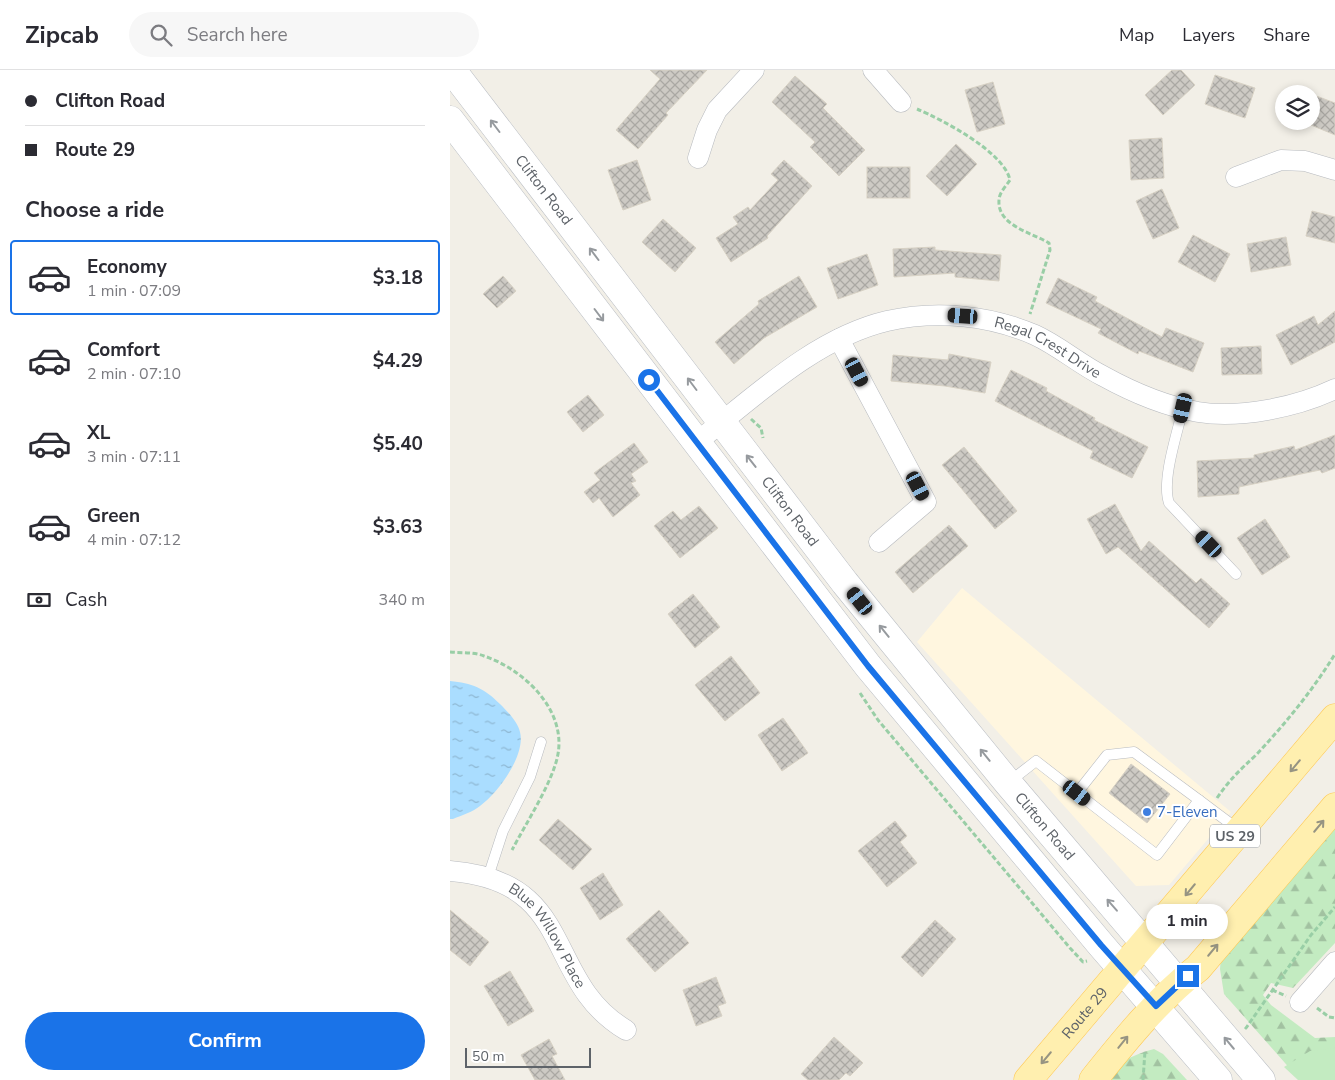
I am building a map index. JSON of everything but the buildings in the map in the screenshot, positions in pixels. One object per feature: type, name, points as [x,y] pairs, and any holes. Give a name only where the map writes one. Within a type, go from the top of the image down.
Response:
[{"type":"main road","name":"Clifton Road","points":[[452,70],[845,583],[1008,784],[1260,1080]]},
{"type":"main road","name":"Clifton Road","points":[[450,120],[868,666],[1218,1080]]},
{"type":"main road","name":"Route 29","points":[[1028,1080],[1335,718]]},
{"type":"main road","points":[[1093,1080],[1138,1024],[1178,984],[1198,968],[1335,807]]},
{"type":"street","points":[[698,158],[706,130],[717,110],[754,70]]},
{"type":"street","points":[[873,70],[901,102]]},
{"type":"street","points":[[1236,177],[1281,160],[1305,161],[1335,170]]},
{"type":"street","name":"Regal Crest Drive","points":[[696,442],[808,356],[839,339],[886,321],[932,314],[998,322],[1024,331],[1066,352],[1101,375],[1124,387],[1151,398],[1199,412],[1234,412],[1279,408],[1315,399],[1335,389]]},
{"type":"street","points":[[839,339],[926,502],[879,542]]},
{"type":"street","name":"Blue Willow Place","points":[[450,871],[492,878],[524,896],[541,912],[555,933],[584,992],[608,1019],[626,1030]]},
{"type":"street","points":[[1300,1002],[1335,962]]},
{"type":"lane","points":[[1183,408],[1167,484],[1167,498],[1169,503],[1236,574]]},
{"type":"lane","points":[[492,878],[503,831],[530,777],[541,742]]},
{"type":"lane","points":[[1077,793],[1107,754],[1134,752],[1240,830]]},
{"type":"lane","points":[[1008,784],[1036,761],[1157,855],[1199,800]]},
{"type":"path","points":[[901,102],[948,123],[1002,162],[1010,180],[1000,194],[998,201],[1000,209],[1008,222],[1049,243],[1050,250],[1024,331]]},
{"type":"path","points":[[450,652],[482,655],[512,667],[532,684],[550,710],[559,733],[558,754],[549,779],[492,878]]},
{"type":"path","points":[[1208,807],[1309,691],[1335,654]]},
{"type":"path","points":[[1240,1021],[1246,1028],[1306,942],[1335,907]]},
{"type":"path","points":[[1143,1080],[1146,1048]]},
{"type":"shaded area","points":[[962,588],[1231,812],[1169,885],[1136,886],[917,642]]},
{"type":"green space","points":[[1335,794],[1335,943],[1293,988],[1271,983],[1263,995],[1271,1005],[1315,1038],[1335,1037],[1335,1080],[1300,1080],[1224,994],[1220,969],[1222,946]]},
{"type":"green space","points":[[1335,1048],[1335,1080],[1298,1080],[1284,1067],[1310,1051]]},
{"type":"green space","points":[[1154,1049],[1163,1054],[1187,1080],[1101,1080],[1125,1060]]},
{"type":"water","points":[[450,681],[477,687],[494,698],[517,724],[521,741],[515,762],[495,792],[471,812],[453,819],[450,819]]},
{"type":"place","name":"7-Eleven","points":[[1147,812]]},
{"type":"route","points":[[649,380],[824,606],[868,666],[1101,945],[1156,1006],[1188,976]]}]
